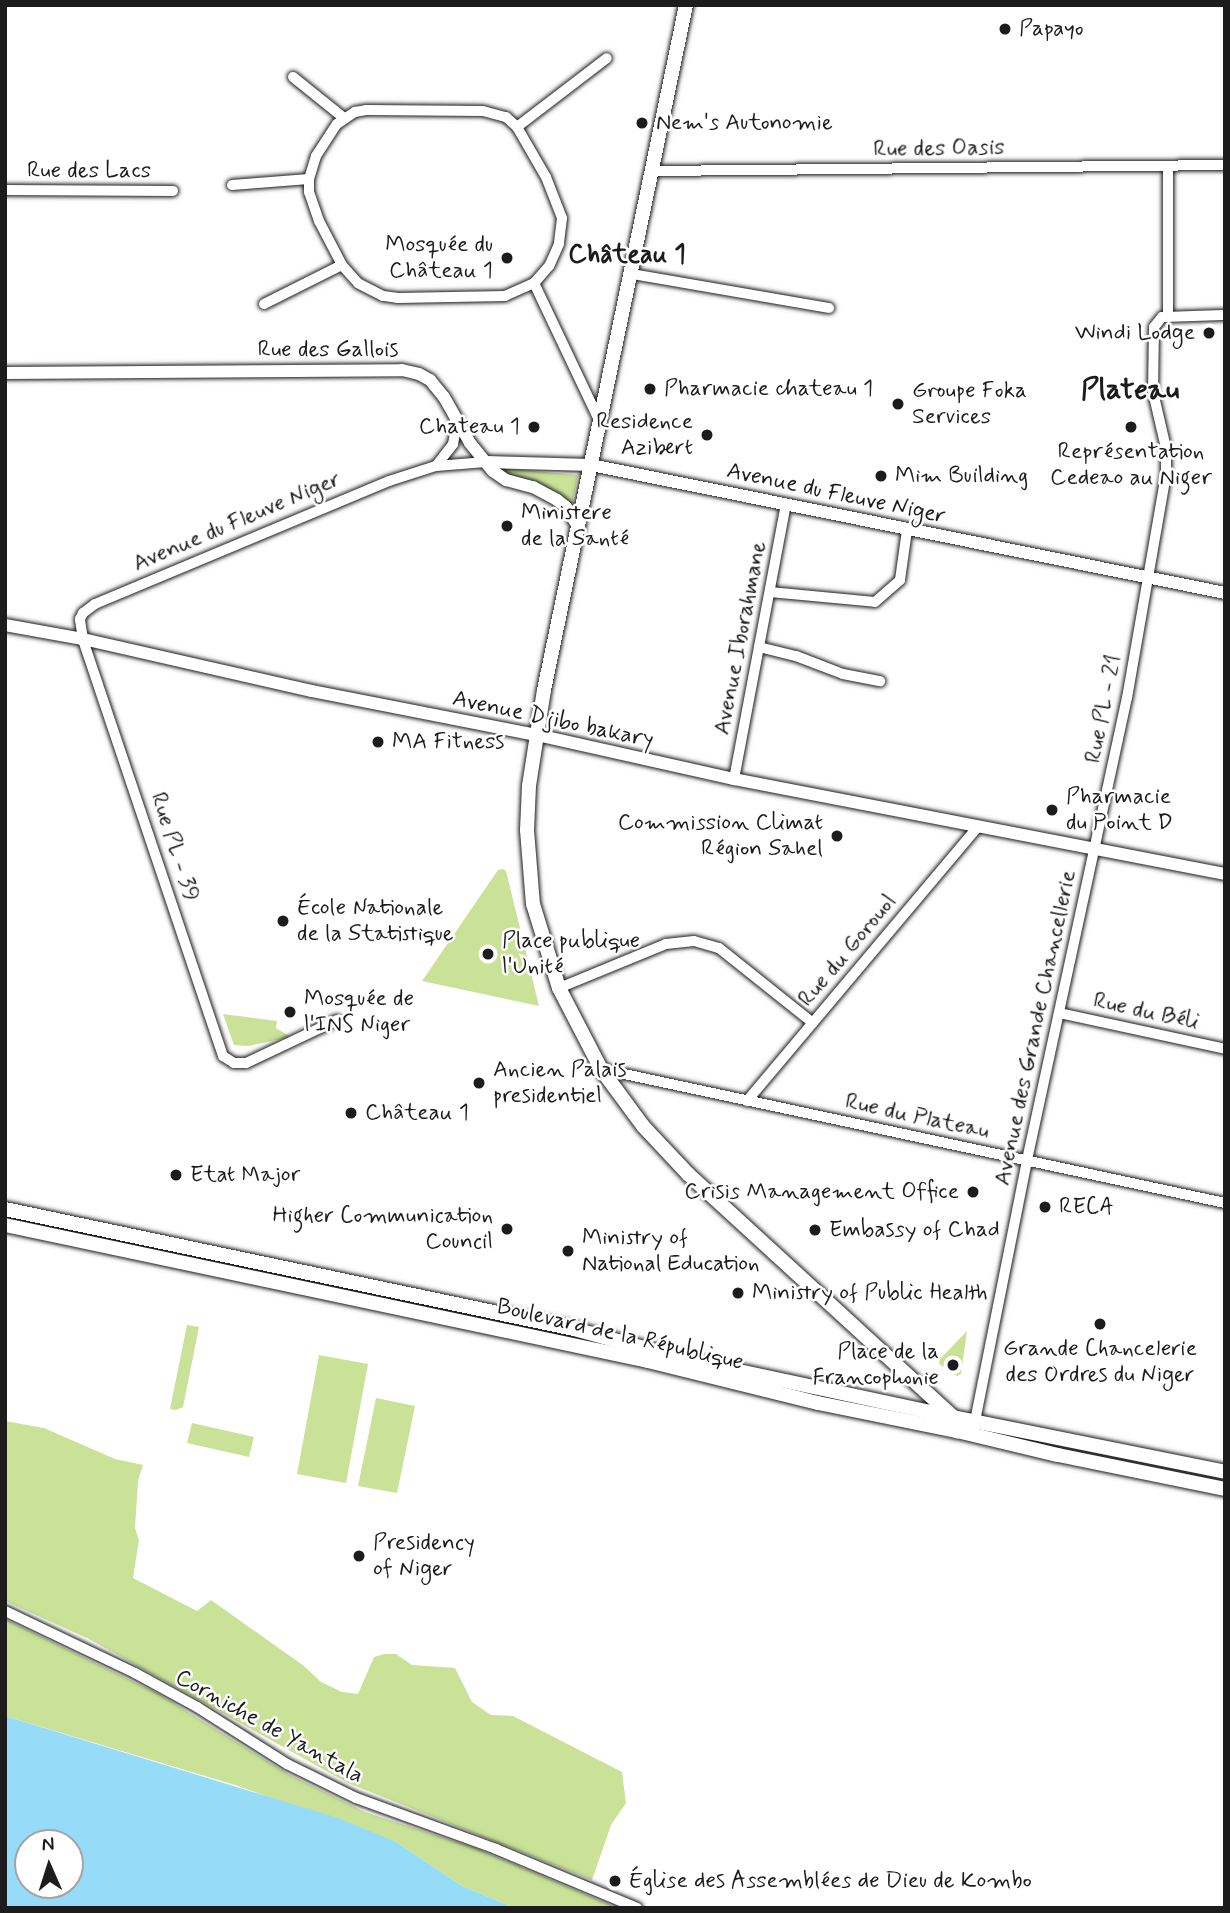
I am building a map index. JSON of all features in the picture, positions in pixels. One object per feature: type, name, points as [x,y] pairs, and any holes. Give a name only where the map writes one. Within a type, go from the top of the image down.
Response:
[{"type":"main road","points":[[686,5],[537,735],[528,802],[533,904],[559,988],[601,1069],[643,1126],[688,1174],[964,1426]]},
{"type":"main road","name":"Boulevard de la République","points":[[5,1209],[574,1329],[690,1367]]},
{"type":"main road","points":[[67,1237],[71,1222]]},
{"type":"main road","name":"Boulevard de la République","points":[[5,1225],[964,1426],[1225,1489]]},
{"type":"main road","points":[[304,1289],[308,1272]]},
{"type":"main road","points":[[501,1331],[505,1315]]},
{"type":"main road","points":[[571,1345],[574,1329]]},
{"type":"main road","name":"Boulevard de la République","points":[[964,1426],[1225,1472]]},
{"type":"street","points":[[517,127],[607,58]]},
{"type":"street","points":[[293,77],[344,118]]},
{"type":"street","points":[[366,110],[483,111],[506,117],[517,127],[547,177],[562,218],[559,244],[548,266],[534,283],[505,296],[383,296],[358,283],[342,265],[319,221],[309,192],[309,179],[316,156],[344,118],[366,110]]},
{"type":"street","name":"Rue des Oasis","points":[[654,171],[1225,165]]},
{"type":"street","points":[[1168,166],[1168,317],[1225,315]]},
{"type":"street","points":[[232,184],[309,179]]},
{"type":"street","name":"Rue des Lacs","points":[[5,190],[173,191]]},
{"type":"street","points":[[264,304],[342,265]]},
{"type":"street","points":[[632,274],[829,308]]},
{"type":"street","points":[[534,283],[601,423]]},
{"type":"street","name":"Rue PL - 21","points":[[1095,848],[1149,578],[1167,465],[1153,391],[1152,337],[1158,320],[1168,317]]},
{"type":"street","name":"Rue des Gallois","points":[[5,373],[402,370],[419,374],[430,380],[444,397],[457,424],[486,462],[506,480],[533,487],[557,500],[566,507],[579,528]]},
{"type":"street","points":[[436,466],[453,444],[457,424]]},
{"type":"street","name":"Avenue du Fleuve Niger","points":[[83,639],[80,620],[83,613],[95,604],[389,481],[436,466],[486,462],[591,465],[1225,593]]},
{"type":"street","name":"Avenue Iborahmane","points":[[734,779],[786,504]]},
{"type":"street","points":[[770,592],[875,602],[901,580],[907,530]]},
{"type":"street","name":"Avenue Djibo bakary","points":[[5,625],[83,639],[419,714],[537,735],[734,779],[1095,848]]},
{"type":"street","name":"Rue PL - 39","points":[[83,639],[223,1056],[234,1063],[246,1063],[337,1020]]},
{"type":"street","points":[[759,647],[796,656],[843,674],[880,681]]},
{"type":"street","name":"Rue du Gorouol","points":[[747,1101],[978,827]]},
{"type":"street","points":[[1095,848],[1225,874]]},
{"type":"street","name":"Avenue des Grande Chancellerie","points":[[964,1426],[1027,1160],[1095,848]]},
{"type":"street","points":[[559,988],[667,944],[694,941],[719,948],[813,1023]]},
{"type":"street","name":"Rue du Béli","points":[[1059,1013],[1225,1049]]},
{"type":"street","name":"Rue du Plateau","points":[[601,1069],[1225,1203]]},
{"type":"street","name":"Corniche de Yantala","points":[[5,1611],[197,1707],[286,1764],[356,1798],[496,1849],[637,1908]]},
{"type":"green space","points":[[500,468],[578,475],[572,505],[499,473]]},
{"type":"green space","points":[[498,870],[506,871],[539,1006],[422,981]]},
{"type":"green space","points":[[223,1014],[277,1021],[276,1028],[291,1037],[248,1046],[234,1045]]},
{"type":"green space","points":[[187,1325],[199,1327],[183,1407],[176,1410],[170,1409]]},
{"type":"green space","points":[[967,1331],[961,1374],[957,1376],[939,1364],[940,1359]]},
{"type":"green space","points":[[319,1355],[368,1364],[346,1483],[297,1474]]},
{"type":"green space","points":[[376,1398],[415,1406],[397,1493],[358,1486]]},
{"type":"green space","points":[[5,1421],[44,1428],[115,1459],[143,1465],[138,1481],[135,1528],[139,1540],[133,1578],[197,1611],[211,1600],[304,1666],[321,1682],[342,1692],[358,1694],[374,1657],[384,1654],[396,1654],[412,1665],[455,1668],[472,1702],[491,1715],[513,1716],[622,1772],[626,1803],[611,1825],[592,1880],[348,1783],[89,1639],[5,1601]]},
{"type":"green space","points":[[192,1423],[254,1437],[249,1457],[187,1443]]},
{"type":"green space","points":[[5,1619],[159,1694],[288,1774],[365,1812],[475,1848],[618,1908],[515,1908],[462,1886],[396,1842],[235,1785],[5,1716]]},
{"type":"water","points":[[5,1716],[338,1818],[396,1842],[462,1886],[515,1908],[5,1908]]},
{"type":"place","name":"Papayo","points":[[1005,29]]},
{"type":"place","name":"Nem's Autonomie","points":[[642,123]]},
{"type":"place","name":"Mosquée du Château 1","points":[[507,258]]},
{"type":"place","name":"Windi Lodge","points":[[1209,333]]},
{"type":"place","name":"Pharmacie chateau 1","points":[[650,389]]},
{"type":"place","name":"Groupe Foka Services","points":[[898,404]]},
{"type":"place","name":"Chateau 1","points":[[534,427]]},
{"type":"place","name":"Représentation Cedeao au Niger","points":[[1131,427]]},
{"type":"place","name":"Residence Azibert","points":[[707,435]]},
{"type":"place","name":"Mim Building","points":[[881,476]]},
{"type":"place","name":"Ministere de la Santé","points":[[507,526]]},
{"type":"place","name":"MA Fitness","points":[[378,742]]},
{"type":"place","name":"Pharmacie du Point D","points":[[1052,810]]},
{"type":"place","name":"Commission Climat Région Sahel","points":[[837,836]]},
{"type":"place","name":"École Nationale de la Statistique","points":[[283,921]]},
{"type":"place","name":"Place publique l'Unité","points":[[488,954]]},
{"type":"place","name":"Mosquée de l'INS Niger","points":[[290,1012]]},
{"type":"place","name":"Ancien Palais presidentiel","points":[[479,1083]]},
{"type":"place","name":"Château 1","points":[[351,1113]]},
{"type":"place","name":"Etat Major","points":[[176,1175]]},
{"type":"place","name":"Crisis Management Office","points":[[973,1192]]},
{"type":"place","name":"RECA","points":[[1045,1207]]},
{"type":"place","name":"Higher Communication Council","points":[[507,1229]]},
{"type":"place","name":"Embassy of Chad","points":[[815,1230]]},
{"type":"place","name":"Ministry of National Education","points":[[568,1251]]},
{"type":"place","name":"Ministry of Public Health","points":[[738,1293]]},
{"type":"place","name":"Grande Chancelerie des Ordres du Niger","points":[[1100,1324]]},
{"type":"place","name":"Place de la Francophonie","points":[[953,1365]]},
{"type":"place","name":"Presidency of Niger","points":[[359,1556]]},
{"type":"place","name":"Église des Assemblées de Dieu de Kombo","points":[[615,1881]]},
{"type":"district","name":"Château 1","points":[[627,256]]},
{"type":"district","name":"Plateau","points":[[1130,390]]}]
